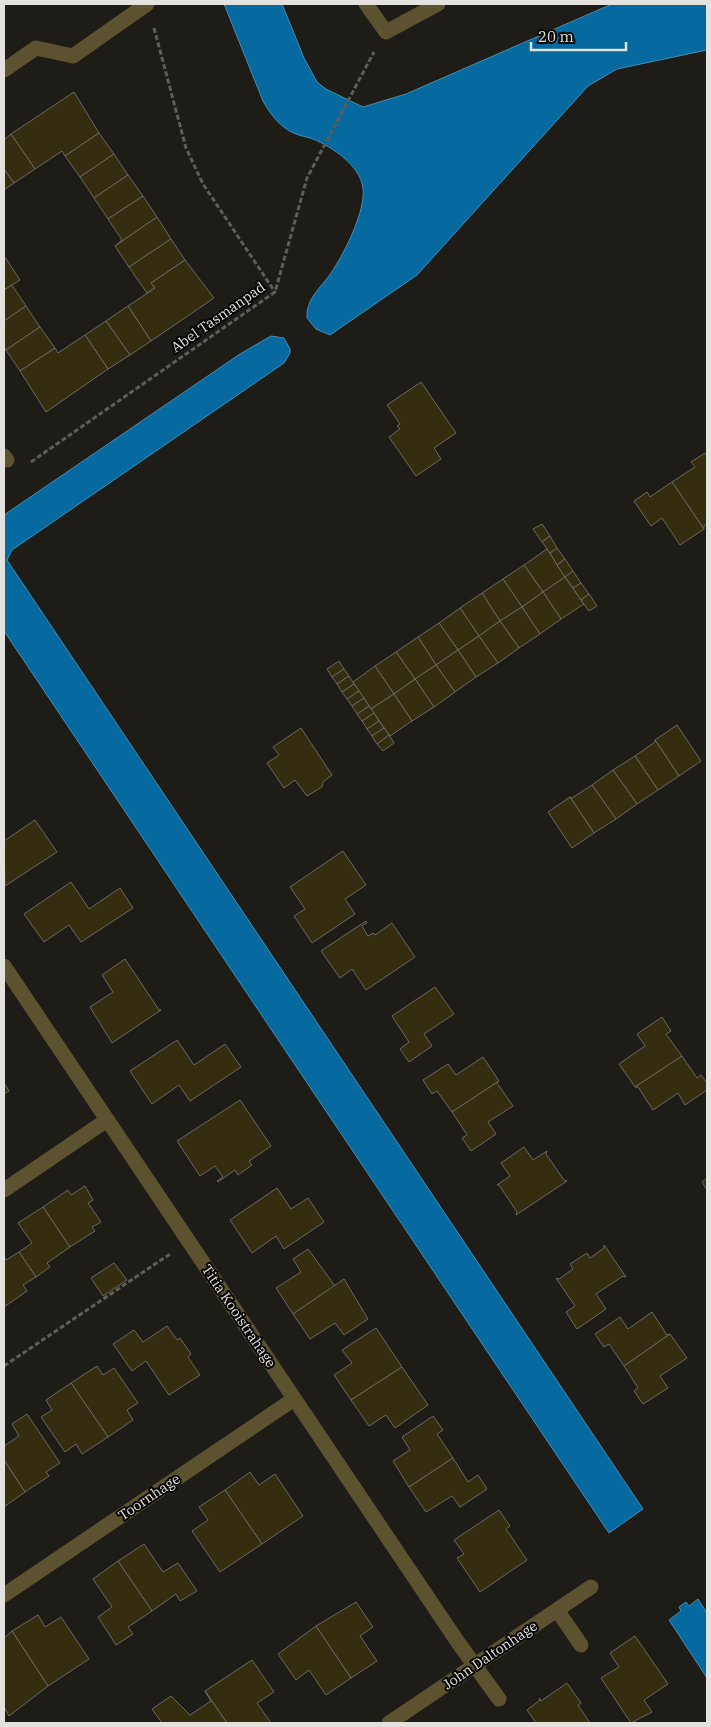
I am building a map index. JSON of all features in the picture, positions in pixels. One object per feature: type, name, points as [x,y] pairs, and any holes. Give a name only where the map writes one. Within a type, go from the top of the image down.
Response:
[{"type":"street","points":[[366,4],[386,32],[438,4]]},
{"type":"street","points":[[4,70],[36,48],[73,56],[148,5]]},
{"type":"street","name":"Titia Kooistrahage","points":[[4,966],[294,1399],[499,1699]]},
{"type":"street","points":[[4,1190],[107,1120]]},
{"type":"street","name":"Toornhage","points":[[4,1595],[294,1399]]},
{"type":"street","name":"John Daltonhage","points":[[389,1723],[591,1586]]},
{"type":"street","points":[[557,1610],[581,1645]]},
{"type":"path","points":[[148,5],[186,148],[193,166],[208,192],[275,292]]},
{"type":"path","name":"Abel Tasmanpad","points":[[23,467],[275,292],[301,193],[316,160],[386,32]]},
{"type":"path","points":[[4,1366],[168,1256]]},
{"type":"water","points":[[224,4],[282,4],[304,58],[317,82],[326,89],[363,107],[406,94],[612,4],[707,4],[707,50],[617,69],[588,86],[417,275],[330,335],[316,329],[307,318],[307,311],[315,294],[331,273],[348,244],[358,220],[363,197],[361,180],[351,164],[336,152],[313,139],[291,132],[274,117],[263,101]]},
{"type":"water","points":[[271,336],[284,338],[290,349],[290,353],[284,363],[12,550],[7,560],[643,1509],[609,1533],[4,631],[4,515],[240,354]]},
{"type":"water","points":[[698,1599],[707,1613],[707,1678],[669,1620],[681,1611],[679,1607],[686,1602],[689,1606]]},
{"type":"building","points":[[74,92],[99,133],[65,156],[62,151],[35,169],[11,134]]},
{"type":"building","points":[[99,133],[114,154],[80,177],[65,156]]},
{"type":"building","points":[[11,134],[35,169],[14,183],[4,169],[4,140]]},
{"type":"building","points":[[114,154],[128,175],[94,198],[80,177]]},
{"type":"building","points":[[4,169],[14,183],[4,190]]},
{"type":"building","points":[[128,175],[143,196],[108,219],[94,198]]},
{"type":"building","points":[[143,196],[157,217],[115,246],[122,240],[108,219]]},
{"type":"building","points":[[157,217],[171,239],[129,267],[115,246]]},
{"type":"building","points":[[171,239],[185,260],[151,283],[155,288],[147,293],[129,267]]},
{"type":"building","points":[[4,258],[20,280],[4,290]]},
{"type":"building","points":[[185,260],[214,298],[151,341],[128,306],[155,288],[151,283]]},
{"type":"building","points":[[12,285],[26,306],[4,321],[4,290]]},
{"type":"building","points":[[26,306],[40,327],[6,350],[4,347],[4,321]]},
{"type":"building","points":[[128,306],[151,341],[130,355],[106,321]]},
{"type":"building","points":[[106,321],[130,355],[108,369],[85,335]]},
{"type":"building","points":[[40,327],[55,348],[20,371],[6,350]]},
{"type":"building","points":[[85,335],[108,369],[46,412],[20,371],[55,348],[58,353]]},
{"type":"building","points":[[421,382],[456,433],[434,448],[441,459],[416,476],[389,437],[400,429],[397,426],[400,424],[387,405]]},
{"type":"building","points":[[705,453],[707,457],[707,523],[704,529],[672,482],[695,467],[691,462]]},
{"type":"building","points":[[672,482],[704,529],[680,545],[662,518],[651,526],[634,501],[647,492],[650,497]]},
{"type":"building","points":[[542,524],[550,536],[542,542],[533,529]]},
{"type":"building","points":[[550,536],[557,548],[550,553],[542,542]]},
{"type":"building","points":[[557,548],[565,559],[557,565],[550,553]]},
{"type":"building","points":[[547,549],[565,577],[543,592],[524,565]]},
{"type":"building","points":[[565,559],[573,571],[565,577],[557,565]]},
{"type":"building","points":[[524,565],[543,592],[522,607],[503,579]]},
{"type":"building","points":[[573,571],[581,583],[573,588],[565,577]]},
{"type":"building","points":[[565,577],[584,604],[561,619],[543,592]]},
{"type":"building","points":[[503,579],[522,607],[500,621],[482,593]]},
{"type":"building","points":[[581,583],[589,594],[581,600],[573,588]]},
{"type":"building","points":[[543,592],[561,619],[540,634],[522,607]]},
{"type":"building","points":[[482,593],[500,621],[479,636],[460,608]]},
{"type":"building","points":[[589,594],[597,606],[589,611],[581,600]]},
{"type":"building","points":[[522,607],[540,634],[519,648],[500,621]]},
{"type":"building","points":[[460,608],[479,636],[458,650],[439,623]]},
{"type":"building","points":[[500,621],[519,648],[498,663],[479,636]]},
{"type":"building","points":[[439,623],[458,650],[436,665],[418,637]]},
{"type":"building","points":[[479,636],[498,663],[476,677],[458,650]]},
{"type":"building","points":[[418,637],[436,665],[415,679],[396,652]]},
{"type":"building","points":[[458,650],[476,677],[455,692],[436,665]]},
{"type":"building","points":[[396,652],[415,679],[394,694],[375,666]]},
{"type":"building","points":[[339,661],[344,669],[332,677],[327,669]]},
{"type":"building","points":[[436,665],[455,692],[434,707],[415,679]]},
{"type":"building","points":[[375,666],[394,694],[371,709],[353,682]]},
{"type":"building","points":[[344,669],[349,676],[337,684],[332,677]]},
{"type":"building","points":[[349,676],[354,684],[342,692],[337,684]]},
{"type":"building","points":[[415,679],[434,707],[412,721],[394,694]]},
{"type":"building","points":[[354,684],[359,691],[347,699],[342,692]]},
{"type":"building","points":[[359,691],[364,698],[352,706],[347,699]]},
{"type":"building","points":[[394,694],[412,721],[390,736],[371,709]]},
{"type":"building","points":[[364,698],[369,706],[357,714],[352,706]]},
{"type":"building","points":[[369,706],[374,713],[362,721],[357,714]]},
{"type":"building","points":[[374,713],[379,721],[367,729],[362,721]]},
{"type":"building","points":[[379,721],[384,728],[372,736],[367,729]]},
{"type":"building","points":[[677,725],[701,761],[679,776],[655,740]]},
{"type":"building","points":[[301,728],[332,775],[323,782],[322,787],[307,796],[295,780],[284,788],[267,763],[279,755],[273,747]]},
{"type":"building","points":[[384,728],[389,735],[377,744],[372,736]]},
{"type":"building","points":[[389,735],[394,743],[383,751],[377,744]]},
{"type":"building","points":[[655,740],[679,776],[658,790],[635,756],[655,742]]},
{"type":"building","points":[[635,756],[658,790],[637,804],[613,770]]},
{"type":"building","points":[[613,770],[637,804],[616,819],[592,785]]},
{"type":"building","points":[[592,785],[616,819],[594,833],[570,797],[572,798]]},
{"type":"building","points":[[570,797],[594,833],[572,848],[548,812]]},
{"type":"building","points":[[35,820],[57,852],[5,886],[4,841]]},
{"type":"building","points":[[343,851],[366,885],[345,899],[355,914],[312,943],[294,916],[305,909],[290,887]]},
{"type":"building","points":[[71,882],[89,909],[120,888],[133,908],[81,942],[69,925],[44,942],[24,914]]},
{"type":"building","points":[[366,921],[367,923],[362,926],[368,936],[373,933],[375,935],[392,923],[415,957],[366,990],[352,969],[340,978],[321,951]]},
{"type":"building","points":[[125,959],[159,1010],[161,1010],[112,1043],[90,1007],[113,992],[102,975]]},
{"type":"building","points":[[435,987],[454,1014],[424,1034],[432,1046],[409,1062],[400,1049],[409,1042],[392,1016]]},
{"type":"building","points":[[662,1017],[671,1031],[666,1034],[682,1056],[635,1087],[619,1064],[645,1046],[637,1034]]},
{"type":"building","points":[[177,1040],[194,1065],[225,1044],[241,1067],[190,1101],[179,1085],[152,1104],[130,1071]]},
{"type":"building","points":[[682,1056],[697,1078],[701,1075],[707,1083],[707,1090],[685,1105],[678,1093],[653,1110],[638,1087],[635,1087]]},
{"type":"building","points":[[483,1057],[499,1081],[452,1112],[437,1091],[432,1094],[423,1080],[448,1064],[456,1075]]},
{"type":"building","points":[[499,1081],[497,1083],[513,1106],[488,1122],[496,1134],[471,1151],[462,1138],[467,1135],[452,1112]]},
{"type":"building","points":[[4,1083],[9,1091],[4,1094]]},
{"type":"building","points":[[240,1100],[271,1146],[249,1161],[252,1165],[238,1175],[235,1170],[218,1182],[223,1177],[215,1166],[200,1176],[177,1141]]},
{"type":"building","points":[[524,1147],[533,1160],[547,1151],[546,1154],[564,1180],[567,1181],[516,1215],[517,1212],[499,1185],[497,1185],[510,1176],[501,1163]]},
{"type":"building","points":[[707,1178],[707,1190],[702,1182]]},
{"type":"building","points":[[85,1186],[93,1200],[88,1203],[101,1222],[92,1227],[95,1231],[70,1247],[43,1207],[68,1190],[71,1195]]},
{"type":"building","points":[[277,1188],[291,1209],[308,1198],[324,1222],[284,1249],[276,1236],[252,1253],[230,1220]]},
{"type":"building","points":[[43,1207],[70,1247],[47,1263],[50,1267],[36,1277],[19,1252],[32,1243],[18,1223]]},
{"type":"building","points":[[604,1245],[626,1277],[623,1276],[596,1294],[606,1309],[577,1329],[566,1312],[575,1306],[556,1278],[559,1279],[573,1269],[570,1264],[587,1253],[590,1258],[604,1248]]},
{"type":"building","points":[[308,1249],[335,1286],[293,1314],[276,1288],[301,1272],[293,1259]]},
{"type":"building","points":[[19,1252],[36,1277],[23,1285],[27,1291],[4,1307],[4,1256],[6,1260]]},
{"type":"building","points":[[114,1263],[127,1280],[103,1296],[91,1278]]},
{"type":"building","points":[[344,1279],[368,1319],[344,1335],[335,1323],[310,1339],[293,1314]]},
{"type":"building","points":[[652,1312],[667,1335],[670,1334],[624,1366],[609,1344],[604,1347],[595,1334],[620,1317],[628,1329]]},
{"type":"building","points":[[167,1326],[177,1340],[180,1338],[191,1354],[188,1357],[200,1375],[169,1395],[146,1361],[132,1371],[113,1344],[134,1330],[143,1342]]},
{"type":"building","points":[[376,1328],[402,1367],[351,1400],[334,1375],[352,1363],[342,1350]]},
{"type":"building","points":[[670,1334],[687,1358],[660,1376],[668,1388],[643,1404],[634,1391],[638,1388],[624,1366]]},
{"type":"building","points":[[97,1366],[103,1375],[114,1368],[138,1403],[127,1410],[133,1420],[108,1437],[71,1383]]},
{"type":"building","points":[[402,1367],[428,1405],[395,1428],[386,1415],[369,1426],[351,1400]]},
{"type":"building","points":[[71,1383],[108,1437],[82,1454],[76,1444],[65,1452],[41,1417],[52,1410],[46,1400]]},
{"type":"building","points":[[27,1414],[60,1463],[46,1472],[49,1476],[25,1492],[4,1460],[4,1446],[19,1436],[12,1424]]},
{"type":"building","points":[[433,1416],[443,1430],[437,1434],[453,1458],[409,1487],[393,1461],[410,1450],[402,1437]]},
{"type":"building","points":[[453,1458],[468,1482],[478,1475],[487,1489],[460,1507],[452,1496],[426,1512],[409,1487]]},
{"type":"building","points":[[4,1460],[25,1492],[4,1507]]},
{"type":"building","points":[[250,1472],[259,1485],[275,1474],[303,1516],[262,1544],[225,1490]]},
{"type":"building","points":[[225,1490],[262,1544],[220,1572],[192,1531],[208,1520],[199,1507]]},
{"type":"building","points":[[499,1510],[510,1526],[506,1529],[527,1560],[480,1592],[457,1558],[464,1554],[454,1540]]},
{"type":"building","points":[[144,1544],[163,1572],[178,1563],[197,1591],[180,1601],[176,1594],[152,1611],[118,1561]]},
{"type":"building","points":[[118,1561],[152,1611],[128,1627],[133,1634],[116,1645],[98,1617],[112,1607],[93,1579]]},
{"type":"building","points":[[356,1602],[373,1627],[360,1636],[377,1661],[351,1678],[316,1626]]},
{"type":"building","points":[[38,1615],[45,1627],[61,1617],[89,1659],[48,1686],[12,1631]]},
{"type":"building","points":[[316,1626],[351,1678],[326,1695],[309,1670],[296,1680],[278,1654]]},
{"type":"building","points":[[12,1631],[48,1686],[9,1716],[4,1707],[4,1638]]},
{"type":"building","points":[[635,1636],[668,1684],[644,1700],[652,1712],[631,1723],[601,1678],[619,1667],[610,1653]]},
{"type":"building","points":[[252,1660],[274,1692],[257,1703],[271,1723],[227,1723],[205,1691]]},
{"type":"building","points":[[567,1683],[581,1703],[578,1705],[590,1723],[536,1723],[527,1710],[540,1700],[539,1698],[541,1701]]},
{"type":"building","points":[[205,1691],[227,1723],[162,1723],[152,1709],[171,1696],[190,1715],[211,1701]]}]
